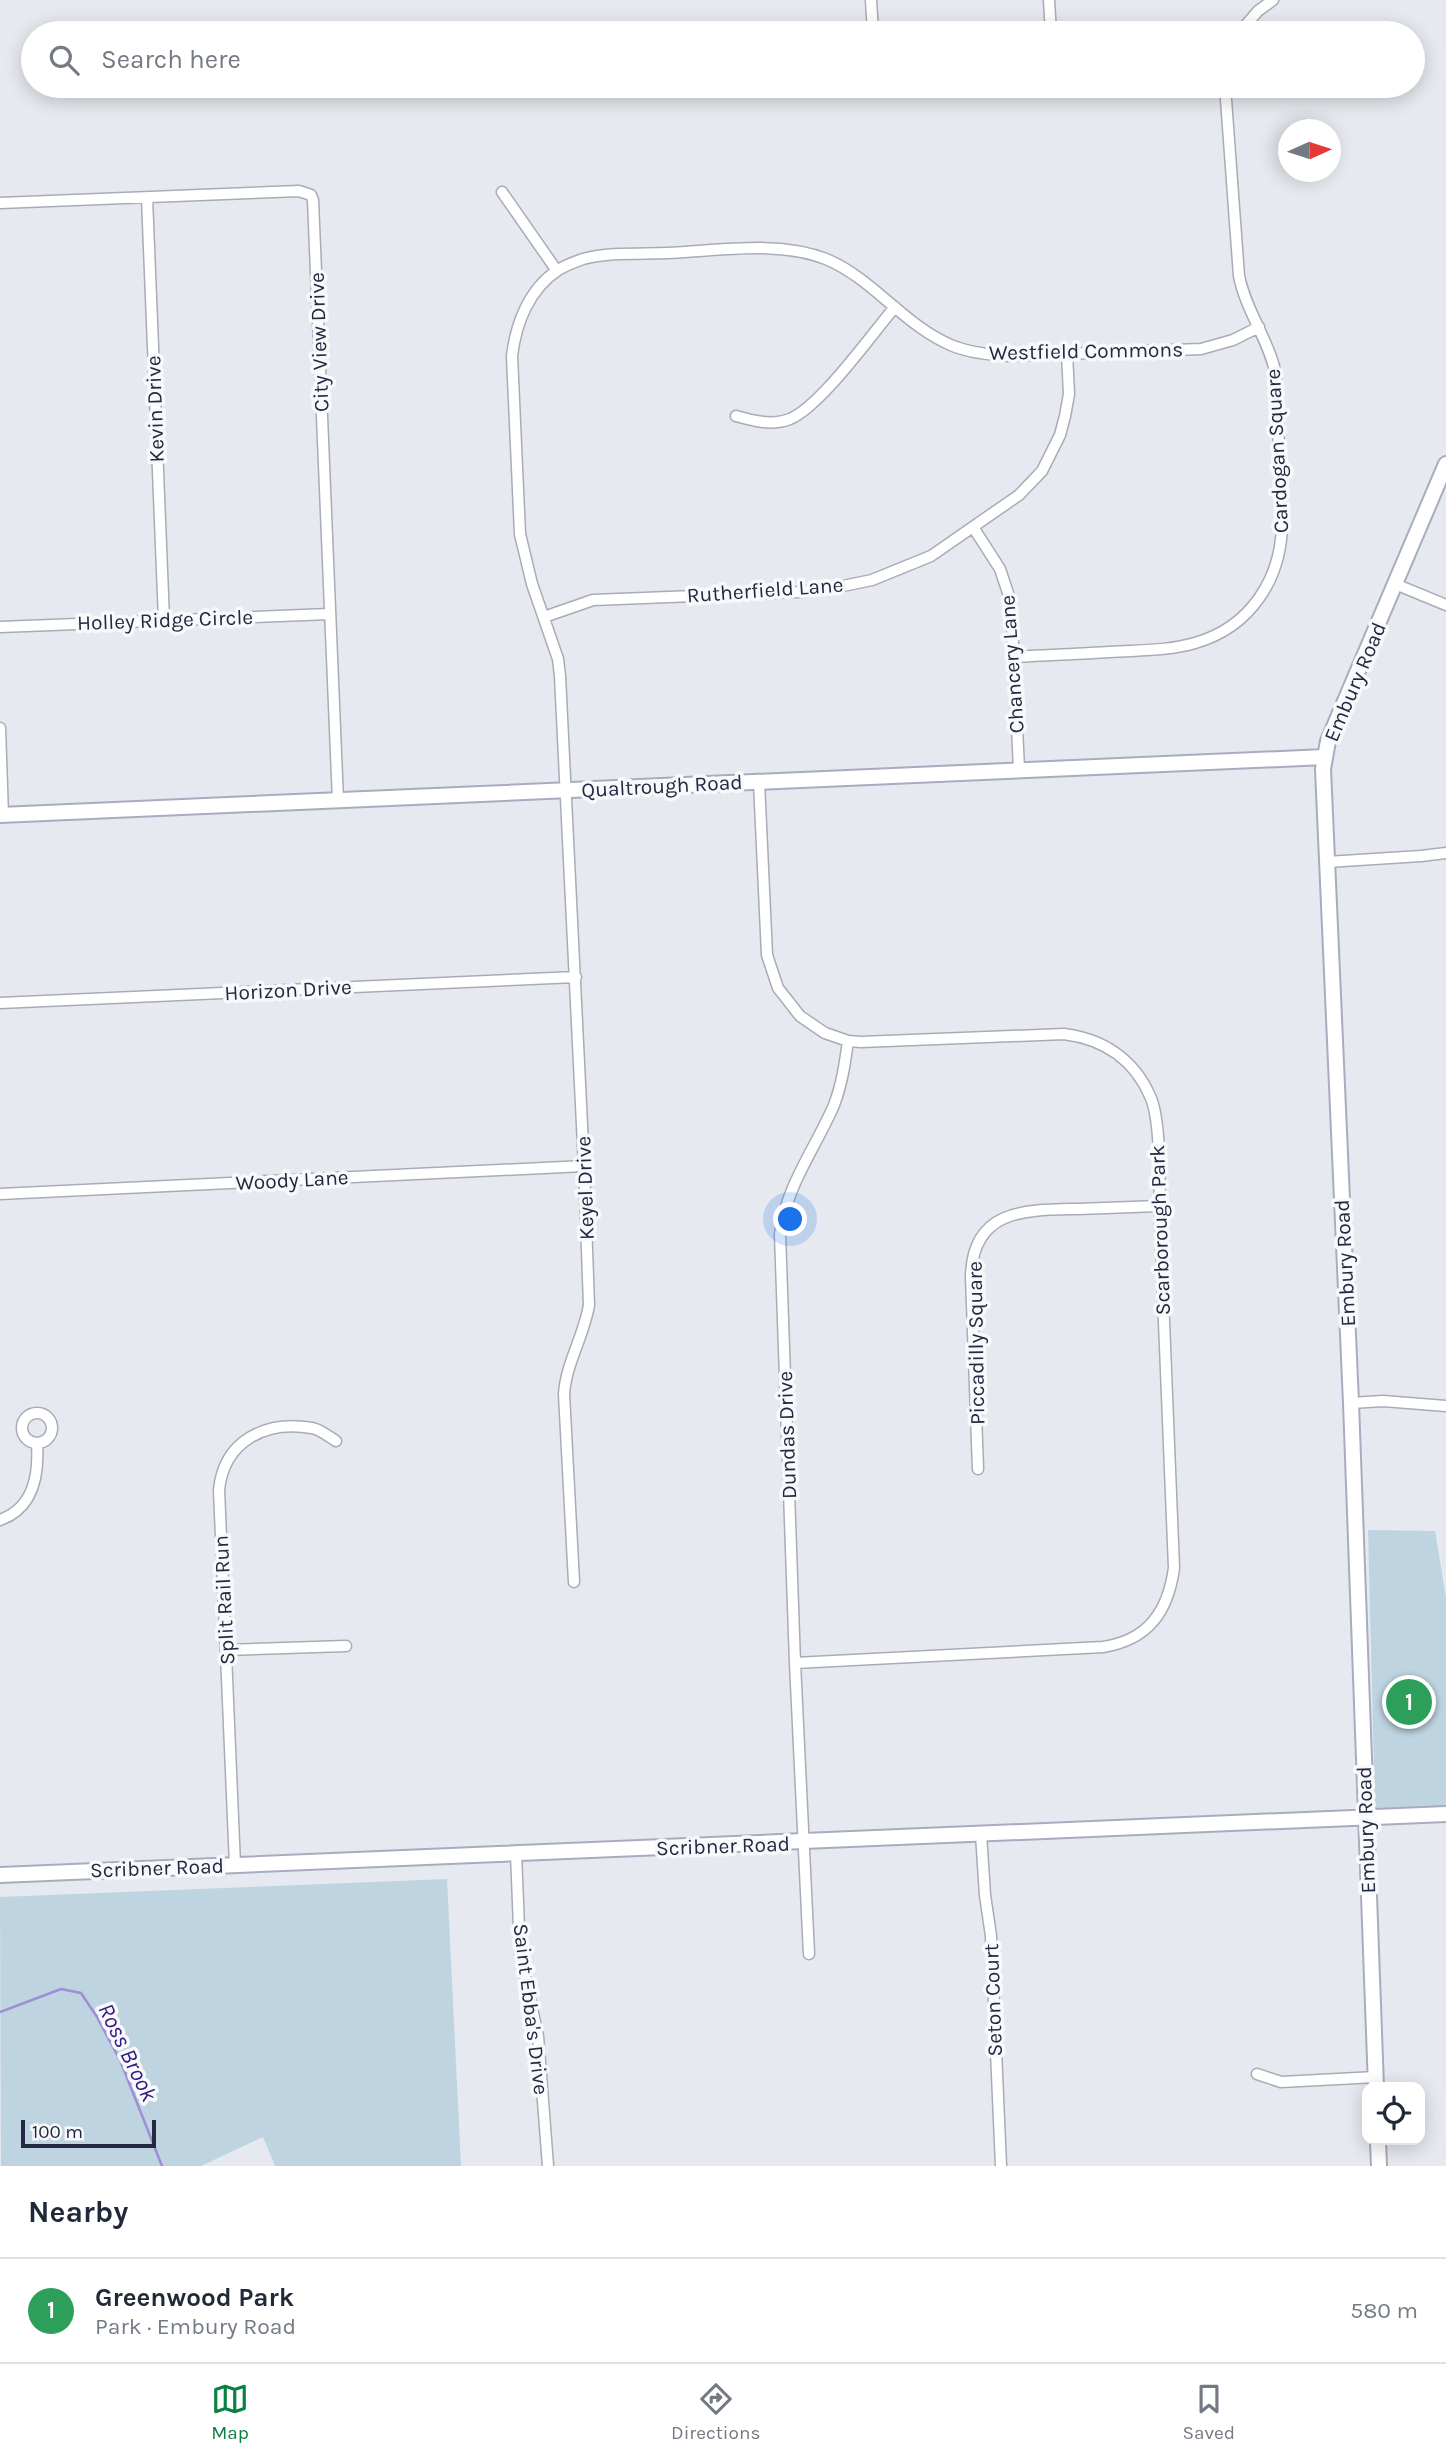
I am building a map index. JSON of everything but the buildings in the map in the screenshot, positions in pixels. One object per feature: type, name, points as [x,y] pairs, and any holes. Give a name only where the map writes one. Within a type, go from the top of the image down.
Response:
[{"type":"street","points":[[871,0],[872,21]]},
{"type":"street","points":[[1049,0],[1050,21]]},
{"type":"street","points":[[1249,21],[1258,10],[1273,0]]},
{"type":"street","name":"Cardogan Square","points":[[1014,657],[1159,649],[1196,643],[1233,625],[1249,611],[1261,597],[1275,570],[1282,522],[1276,375],[1272,357],[1245,299],[1239,276],[1226,98]]},
{"type":"street","name":"City View Drive","points":[[0,203],[299,191],[311,195],[338,801]]},
{"type":"street","points":[[502,192],[557,271]]},
{"type":"street","name":"Kevin Drive","points":[[147,198],[164,620]]},
{"type":"street","name":"Westfield Commons","points":[[565,791],[558,659],[533,584],[520,534],[512,356],[521,316],[542,284],[557,271],[583,259],[611,255],[780,250],[824,258],[865,282],[930,333],[953,346],[980,354],[1010,356],[1201,349],[1233,340],[1259,327]]},
{"type":"street","points":[[737,416],[772,423],[790,419],[806,410],[823,394],[895,307]]},
{"type":"street","name":"Rutherfield Lane","points":[[544,617],[593,600],[799,592],[872,580],[931,556],[1019,495],[1042,471],[1052,453],[1065,416],[1069,394],[1067,354]]},
{"type":"street","name":"Embury Road","points":[[1376,2082],[1351,1403],[1323,769],[1328,741],[1446,464]]},
{"type":"street","name":"Chancery Lane","points":[[973,527],[990,550],[1007,587],[1012,615],[1019,769]]},
{"type":"street","points":[[1395,584],[1446,605]]},
{"type":"street","name":"Holley Ridge Circle","points":[[0,627],[329,614]]},
{"type":"street","points":[[0,729],[2,815]]},
{"type":"street","name":"Qualtrough Road","points":[[2,815],[1325,757]]},
{"type":"street","name":"Scarborough Park","points":[[759,782],[766,936],[771,972],[778,988],[800,1016],[825,1033],[848,1041],[1064,1034],[1101,1043],[1134,1068],[1152,1099],[1156,1116],[1174,1568],[1166,1600],[1149,1626],[1127,1642],[1103,1647],[796,1663]]},
{"type":"street","name":"Keyel Drive","points":[[565,791],[576,977],[589,1305],[586,1322],[565,1378],[564,1394],[574,1582]]},
{"type":"street","points":[[1327,862],[1446,853]]},
{"type":"street","name":"Horizon Drive","points":[[0,1003],[576,977]]},
{"type":"street","name":"Dundas Drive","points":[[809,1954],[780,1234],[789,1192],[841,1084],[848,1041]]},
{"type":"street","name":"Woody Lane","points":[[0,1194],[584,1166]]},
{"type":"street","name":"Piccadilly Square","points":[[978,1469],[971,1265],[978,1243],[986,1231],[996,1222],[1017,1212],[1159,1206]]},
{"type":"street","points":[[1351,1403],[1383,1401],[1446,1406]]},
{"type":"street","name":"Split Rail Run","points":[[235,1865],[219,1490],[225,1462],[246,1440],[273,1429],[314,1428],[337,1441]]},
{"type":"street","points":[[0,1520],[18,1509],[29,1498],[35,1486],[37,1444]]},
{"type":"street","points":[[226,1650],[346,1646]]},
{"type":"street","name":"Scribner Road","points":[[0,1875],[1446,1814]]},
{"type":"street","name":"Seton Court","points":[[981,1834],[990,1926],[1000,2166]]},
{"type":"street","name":"Saint Ebba's Drive","points":[[516,1853],[520,1953],[538,2042],[548,2166]]},
{"type":"street","points":[[1257,2074],[1282,2082],[1362,2082]]},
{"type":"street","points":[[1378,2145],[1379,2166]]},
{"type":"shaded area","points":[[1368,1530],[1435,1531],[1446,1598],[1446,1806],[1375,1809]]},
{"type":"shaded area","points":[[447,1879],[461,2166],[275,2166],[263,2137],[201,2166],[1,2166],[0,1897]]},
{"type":"waterway","name":"Ross Brook","points":[[0,2012],[61,1989],[81,1993],[120,2060],[162,2166]]},
{"type":"place","name":"Greenwood Park","points":[[1409,1702]]}]
